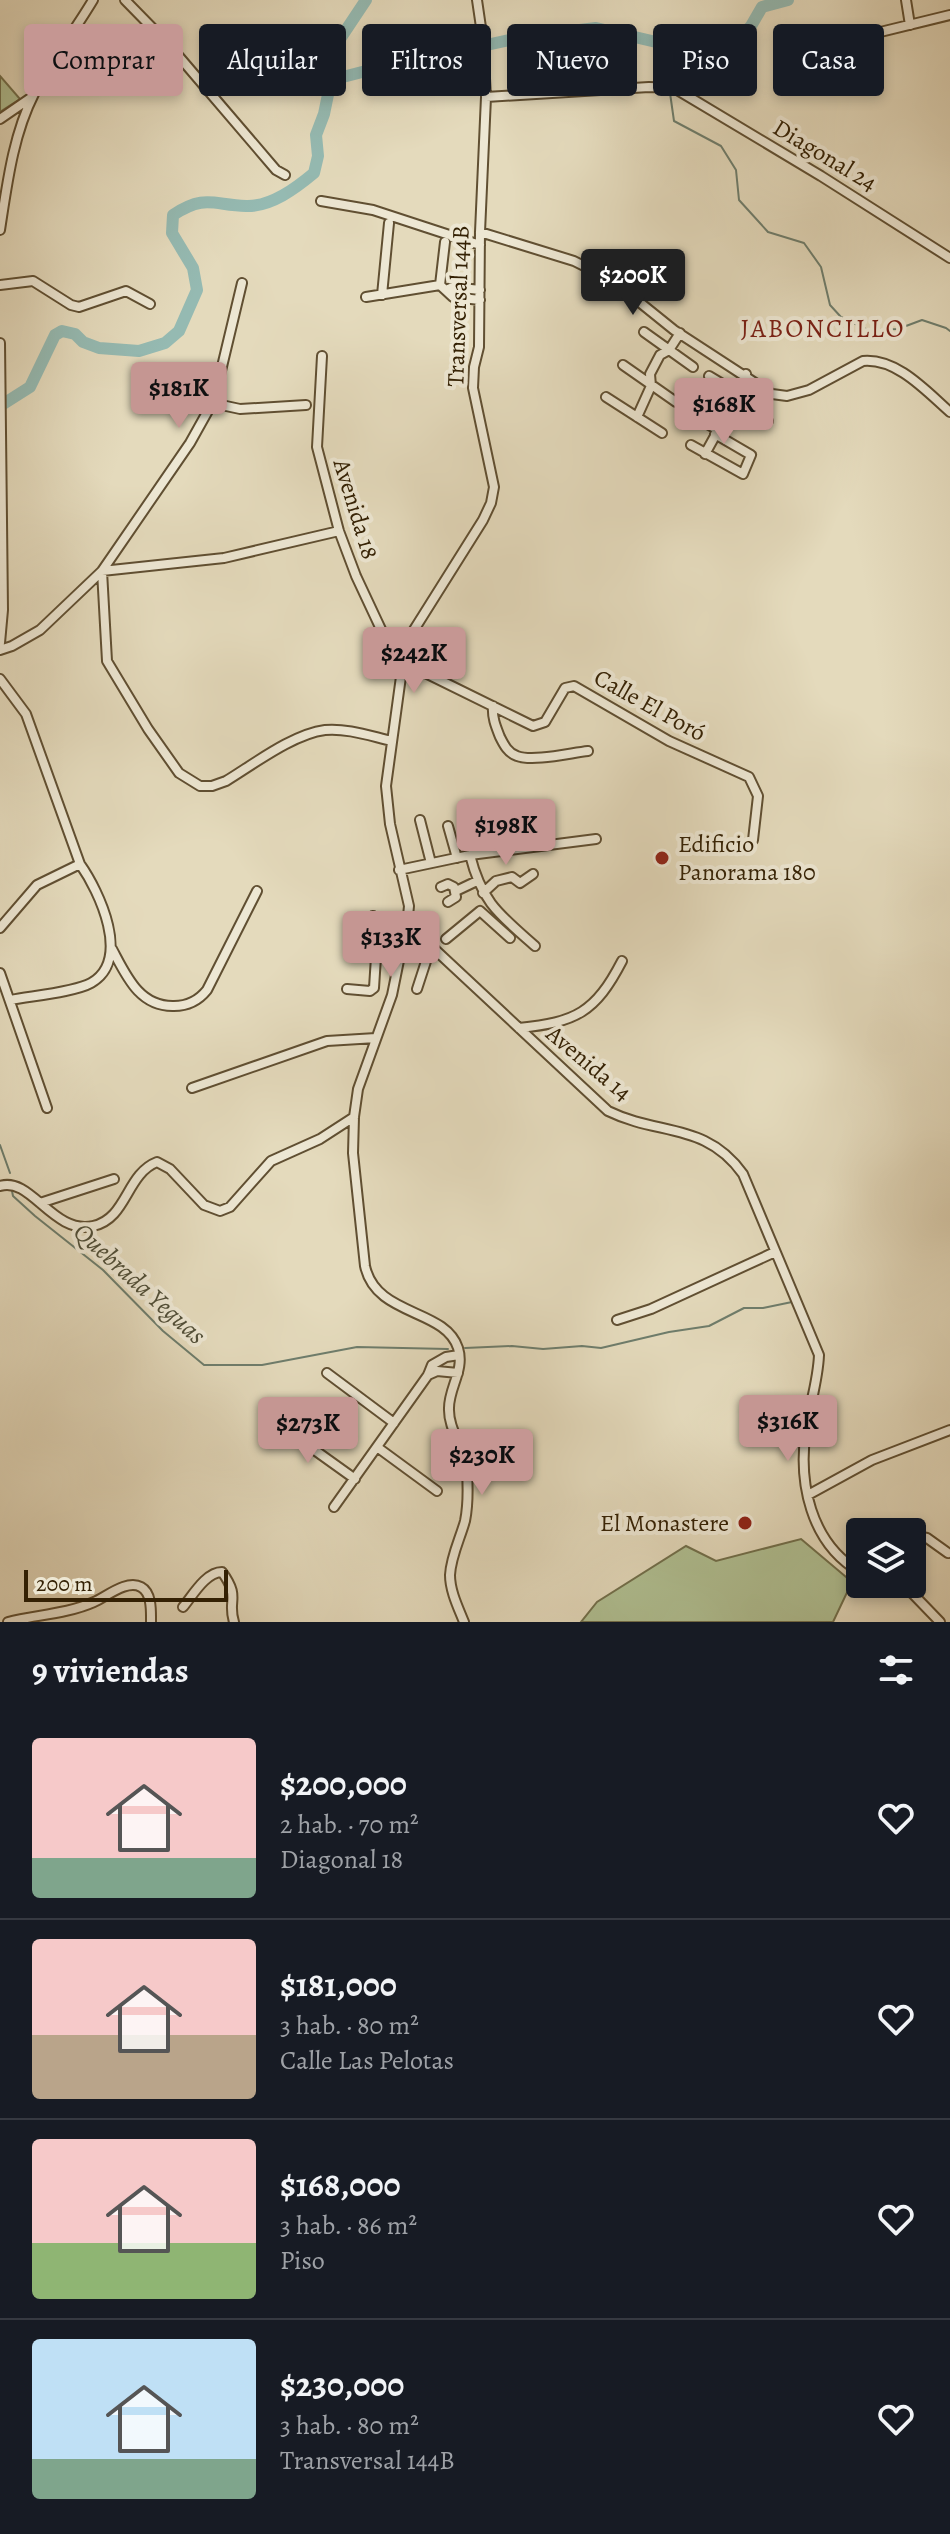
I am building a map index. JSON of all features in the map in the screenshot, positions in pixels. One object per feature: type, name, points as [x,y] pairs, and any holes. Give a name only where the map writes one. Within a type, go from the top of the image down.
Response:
[{"type":"street","points":[[77,24],[93,0]]},
{"type":"street","points":[[125,0],[170,46],[276,170],[285,175]]},
{"type":"street","points":[[906,0],[910,25]]},
{"type":"street","name":"Transversal 144B","points":[[459,1355],[455,1342],[445,1330],[382,1296],[370,1283],[365,1266],[353,1153],[358,1089],[392,995],[408,920],[409,906],[399,870],[386,786],[403,662],[412,633],[450,580],[483,520],[494,487],[473,388],[479,347],[486,97],[479,1]]},
{"type":"street","points":[[884,31],[950,15]]},
{"type":"street","name":"Diagonal 24","points":[[486,97],[674,88],[858,198],[950,258]]},
{"type":"street","points":[[0,119],[33,96]]},
{"type":"street","points":[[0,230],[17,142],[33,96]]},
{"type":"street","points":[[321,201],[373,210],[480,245]]},
{"type":"street","points":[[382,295],[389,223]]},
{"type":"street","points":[[480,232],[560,256],[612,280],[680,333],[746,374],[765,390],[787,396],[809,390],[863,361],[872,361],[908,375],[950,412]]},
{"type":"street","points":[[443,288],[445,242]]},
{"type":"street","points":[[0,285],[33,281],[79,307],[126,291],[150,304]]},
{"type":"street","points":[[0,650],[23,641],[51,620],[102,571],[190,443],[212,403],[242,283]]},
{"type":"street","points":[[366,297],[443,288],[453,297],[480,295]]},
{"type":"street","points":[[644,332],[693,367]]},
{"type":"street","points":[[637,417],[651,386],[650,374],[660,355],[669,350],[680,333]]},
{"type":"street","points":[[0,343],[0,643]]},
{"type":"street","name":"Avenida 18","points":[[322,356],[317,447],[339,531],[381,629],[403,662]]},
{"type":"street","points":[[623,365],[676,402]]},
{"type":"street","points":[[705,454],[746,374]]},
{"type":"street","points":[[709,376],[768,421]]},
{"type":"street","points":[[606,397],[662,433]]},
{"type":"street","points":[[212,403],[240,409],[306,405]]},
{"type":"street","points":[[691,445],[741,475],[751,458],[751,455],[692,415]]},
{"type":"street","points":[[102,571],[224,558],[339,531]]},
{"type":"street","points":[[102,571],[107,661],[148,729],[179,773],[188,780],[200,786],[226,781],[296,740],[325,730],[347,730],[392,741]]},
{"type":"street","points":[[2,631],[8,638],[23,641]]},
{"type":"street","name":"Calle El Poró","points":[[403,662],[533,726],[542,724],[565,688],[574,686],[669,741],[749,777],[758,796],[753,840]]},
{"type":"street","points":[[0,679],[26,714],[80,864],[104,915],[112,949],[129,980],[143,997],[164,1006],[185,1005],[202,996],[257,891]]},
{"type":"street","points":[[493,706],[492,717],[501,739],[508,751],[517,757],[588,751]]},
{"type":"street","points":[[498,811],[504,851]]},
{"type":"street","points":[[420,820],[431,863]]},
{"type":"street","points":[[448,826],[457,858]]},
{"type":"street","points":[[399,870],[470,855],[596,839]]},
{"type":"street","points":[[470,855],[483,893],[535,946]]},
{"type":"street","points":[[0,928],[37,885],[80,864]]},
{"type":"street","points":[[483,893],[496,881],[507,877],[520,883],[533,874]]},
{"type":"street","points":[[456,891],[477,881]]},
{"type":"street","points":[[441,887],[452,885],[456,891],[456,897],[448,902]]},
{"type":"street","points":[[446,939],[480,911],[508,936],[513,927]]},
{"type":"street","points":[[347,989],[370,991],[374,988],[376,957],[373,916]]},
{"type":"street","name":"Avenida 14","points":[[408,920],[431,946],[608,1111],[630,1122],[678,1131],[712,1143],[723,1150],[743,1174],[819,1355],[817,1385],[806,1429],[803,1459],[815,1524],[823,1537],[846,1557]]},
{"type":"street","points":[[417,989],[431,946]]},
{"type":"street","points":[[11,1000],[92,982],[103,971],[112,949]]},
{"type":"street","points":[[519,1028],[550,1025],[573,1016],[603,995],[622,961]]},
{"type":"street","points":[[0,973],[47,1108]]},
{"type":"street","points":[[192,1088],[327,1041],[376,1038]]},
{"type":"street","points":[[0,1186],[18,1186],[67,1223],[94,1226],[117,1211],[136,1177],[146,1166],[157,1162],[170,1169],[204,1205],[220,1211],[230,1207],[271,1161],[320,1139],[354,1117]]},
{"type":"street","points":[[40,1203],[114,1179]]},
{"type":"street","points":[[617,1320],[651,1309],[775,1252]]},
{"type":"street","points":[[334,1507],[432,1365],[438,1360],[459,1355],[449,1413],[452,1429],[462,1444],[466,1461],[466,1518],[451,1563],[450,1578],[464,1622]]},
{"type":"street","points":[[428,1375],[437,1371],[458,1373]]},
{"type":"street","points":[[327,1373],[394,1423]]},
{"type":"street","points":[[270,1426],[281,1426],[355,1479]]},
{"type":"street","points":[[808,1495],[872,1460],[950,1430]]},
{"type":"street","points":[[377,1447],[437,1491]]},
{"type":"street","points":[[926,1538],[949,1550],[950,1563]]},
{"type":"street","points":[[183,1607],[211,1575],[222,1572],[235,1596],[234,1622]]},
{"type":"street","points":[[8,1622],[29,1621],[84,1606],[125,1586],[134,1585],[147,1594],[151,1622]]},
{"type":"street","points":[[917,1598],[940,1622]]},
{"type":"green space","points":[[0,76],[20,99],[0,112]]},
{"type":"green space","points":[[801,1539],[846,1577],[846,1595],[833,1622],[581,1622],[597,1602],[686,1546],[716,1561]]},
{"type":"waterway","points":[[0,406],[30,387],[55,335],[62,331],[75,334],[83,342],[99,348],[139,351],[165,343],[179,331],[197,290],[193,268],[172,233],[173,215],[201,203],[246,206],[265,203],[291,190],[314,173],[318,156],[316,135],[324,114],[334,48],[366,0]]},
{"type":"waterway","points":[[346,76],[444,51],[596,28],[669,45],[687,57],[714,56],[731,46],[751,26],[762,7],[788,0]]},
{"type":"waterway","points":[[670,96],[674,121],[721,146],[736,170],[739,200],[768,232],[804,243],[821,267],[830,305],[841,317],[868,330],[898,329],[922,320],[950,331]]},
{"type":"waterway","name":"Quebrada Yeguas","points":[[0,1145],[10,1173]]},
{"type":"waterway","name":"Quebrada Yeguas","points":[[12,1191],[13,1196],[35,1216],[103,1270],[163,1331],[204,1365],[262,1365],[357,1347],[448,1349]]},
{"type":"waterway","name":"Quebrada Yeguas","points":[[465,1348],[601,1348],[709,1326],[744,1308],[792,1302]]},
{"type":"place","name":"Edificio Panorama 180","points":[[662,858]]},
{"type":"place","name":"El Monastere","points":[[745,1523]]},
{"type":"district","name":"JABONCILLO","points":[[823,328]]}]
